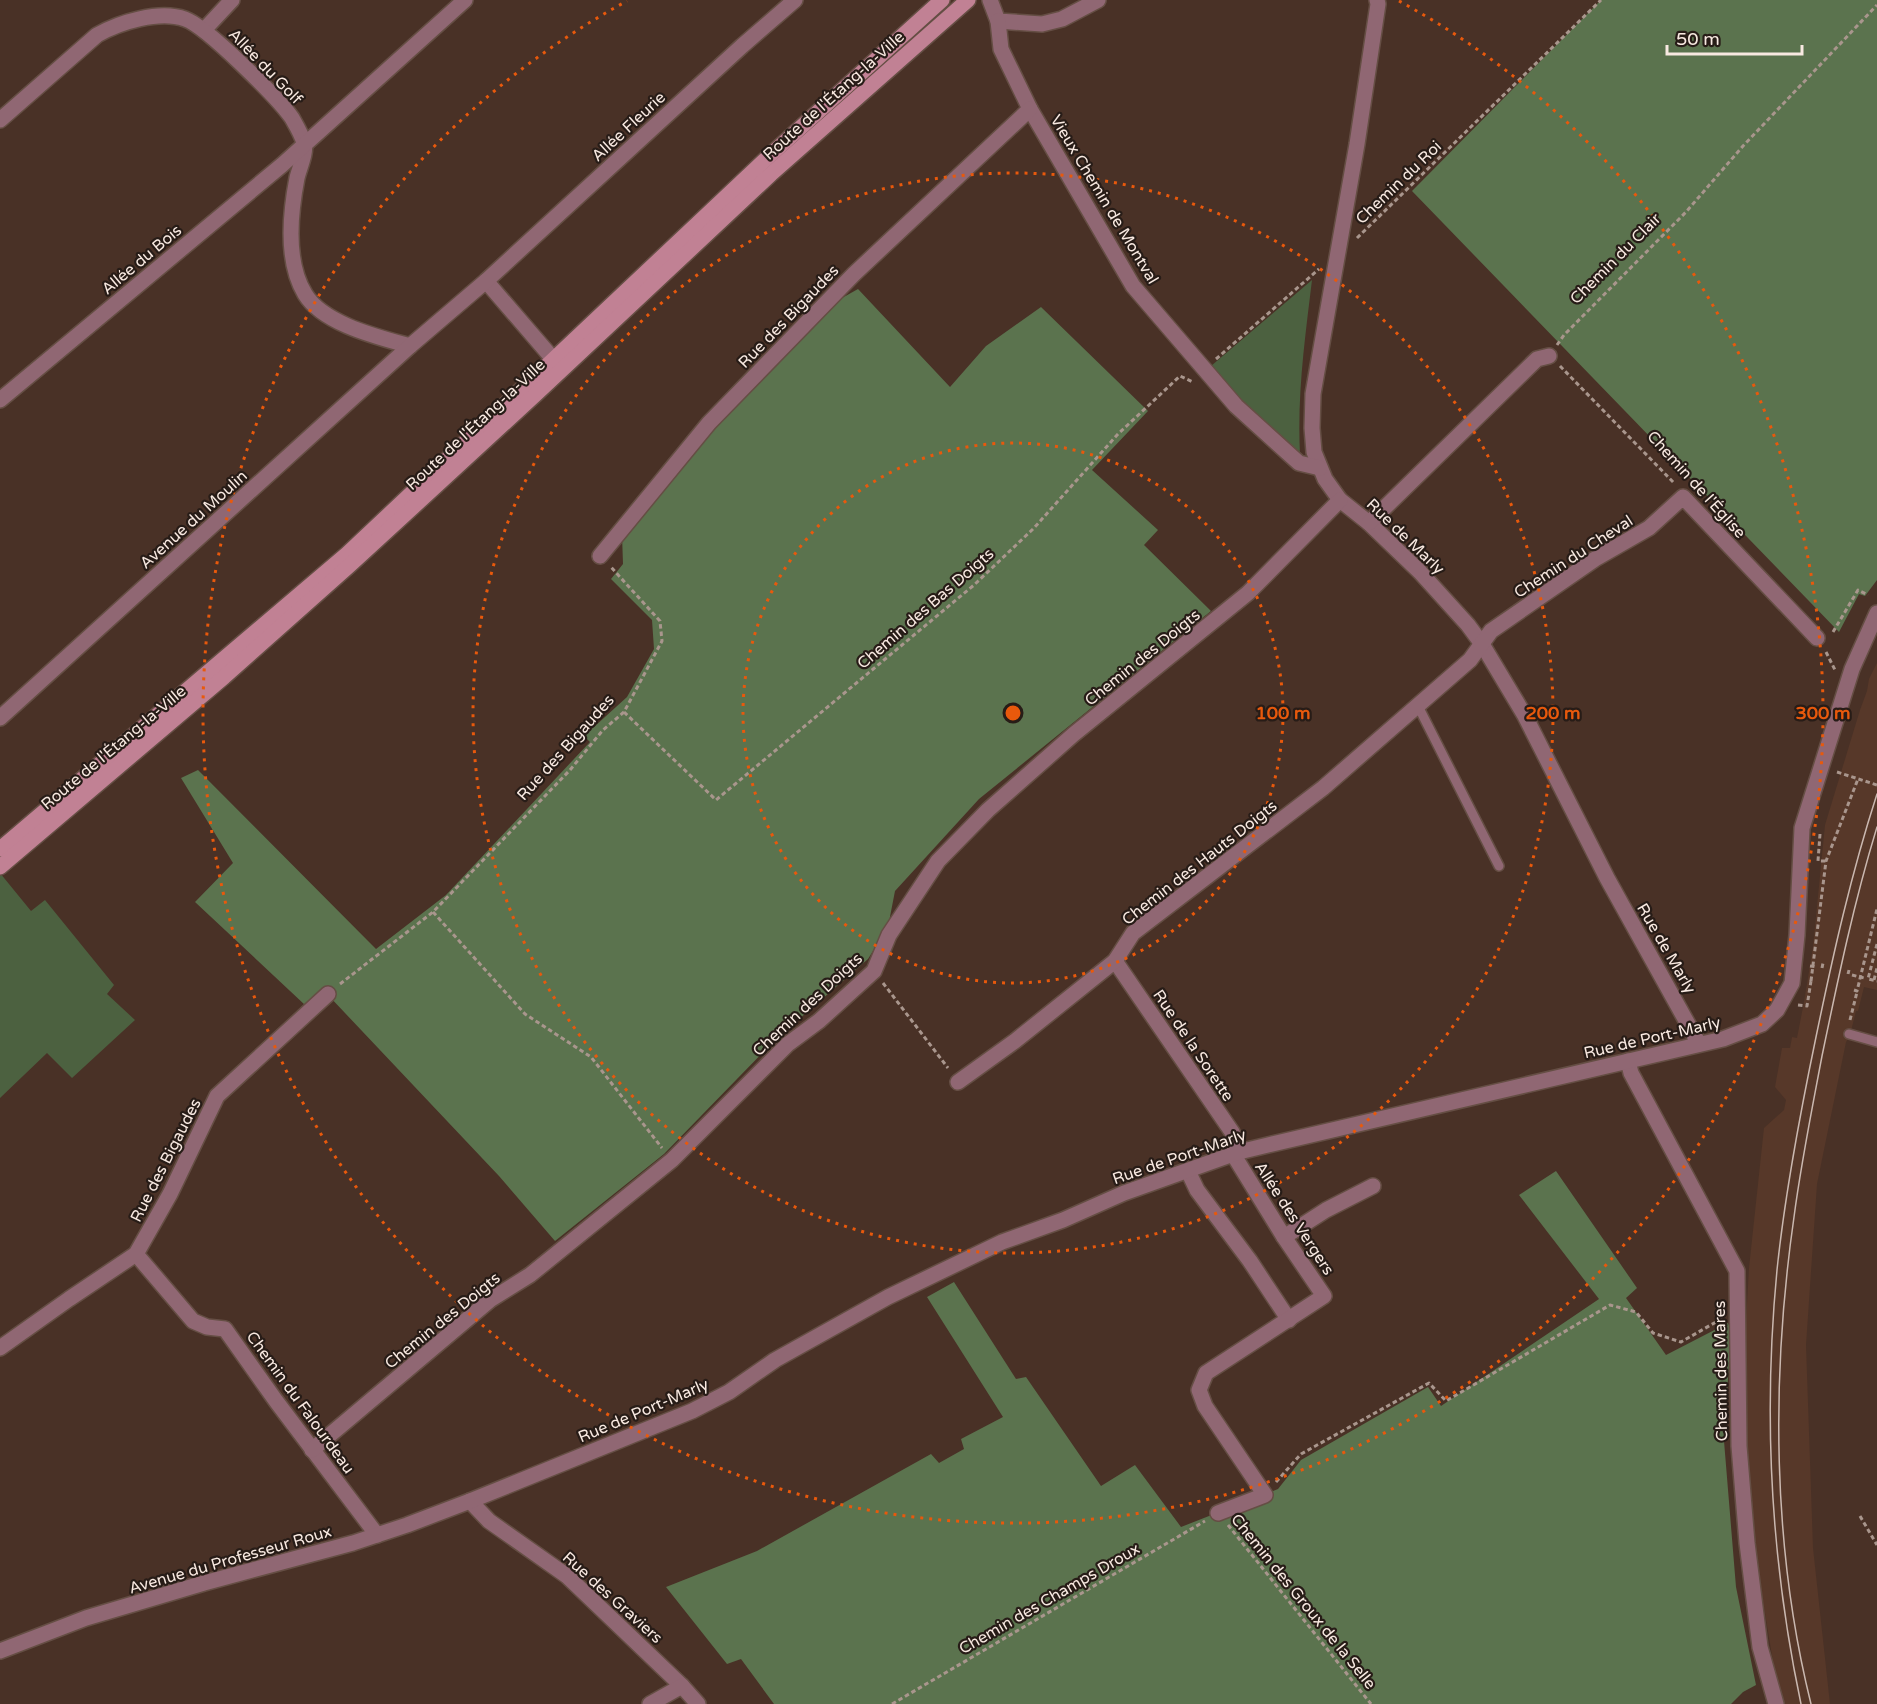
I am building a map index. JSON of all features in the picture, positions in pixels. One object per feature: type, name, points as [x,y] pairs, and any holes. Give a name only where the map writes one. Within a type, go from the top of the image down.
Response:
[{"type":"street","points":[[204,30],[232,0]]},
{"type":"street","name":"Allée du Bois","points":[[0,400],[305,145],[465,0]]},
{"type":"street","name":"Allée Fleurie","points":[[410,346],[486,281],[795,0]]},
{"type":"street","name":"Route de l'Étang-la-Ville","points":[[0,867],[224,677],[350,565],[558,365],[879,67],[942,0]]},
{"type":"street","name":"Route de l'Étang-la-Ville","points":[[879,67],[968,0]]},
{"type":"street","points":[[990,0],[998,21],[1042,24],[1062,19],[1098,0]]},
{"type":"street","name":"Rue de Marly","points":[[1377,0],[1357,144],[1313,394],[1314,452],[1320,468],[1340,500],[1369,523],[1420,572],[1482,644],[1525,716],[1607,879],[1699,1044]]},
{"type":"street","name":"Allée du Golf","points":[[0,120],[97,35],[115,25],[137,19],[161,17],[185,19],[204,30],[261,83],[292,118],[305,145]]},
{"type":"street","name":"Vieux Chemin de Montval","points":[[998,21],[1000,50],[1030,109],[1133,286],[1236,406],[1299,463],[1320,468]]},
{"type":"street","name":"Rue des Bigaudes","points":[[600,556],[709,423],[854,274],[1030,109]]},
{"type":"street","points":[[305,145],[292,215],[291,248],[296,273],[305,295],[322,313],[364,331],[410,346]]},
{"type":"street","points":[[486,281],[558,365]]},
{"type":"street","name":"Avenue du Moulin","points":[[0,718],[410,346]]},
{"type":"street","points":[[1369,523],[1537,359],[1550,356]]},
{"type":"street","name":"Route de l'Étang-la-Ville","points":[[0,849],[347,554],[558,365]]},
{"type":"street","name":"Chemin de l'Église","points":[[1683,497],[1823,637]]},
{"type":"street","name":"Chemin du Cheval","points":[[1482,644],[1491,631],[1585,566],[1649,528],[1683,497]]},
{"type":"street","name":"Chemin des Doigts","points":[[312,1450],[490,1300],[530,1275],[672,1160],[788,1044],[819,1021],[874,971],[889,936],[938,861],[988,810],[1074,734],[1248,593],[1340,500]]},
{"type":"street","name":"Rue de Port-Marly","points":[[470,1501],[692,1412],[729,1392],[775,1360],[888,1297],[1002,1242],[1063,1220],[1124,1192],[1188,1172],[1236,1153],[1731,1038],[1762,1024],[1777,1010],[1785,997],[1795,971],[1800,843],[1807,808],[1852,669],[1877,613]]},
{"type":"street","name":"Chemin des Hauts Doigts","points":[[958,1082],[1015,1041],[1115,961],[1133,933],[1323,788],[1470,660],[1482,644]]},
{"type":"street","name":"Rue de la Sorette","points":[[1115,961],[1232,1132],[1236,1153]]},
{"type":"street","name":"Rue des Bigaudes","points":[[0,1348],[136,1254],[170,1194],[216,1096],[328,994]]},
{"type":"street","name":"Chemin des Mares","points":[[1628,1061],[1635,1081],[1737,1271],[1739,1446],[1747,1543],[1761,1647],[1776,1704]]},
{"type":"street","name":"Allée des Vergers","points":[[1236,1153],[1284,1236],[1324,1296],[1206,1373],[1199,1390],[1206,1406],[1265,1495]]},
{"type":"street","points":[[1188,1172],[1197,1190],[1250,1261],[1289,1320]]},
{"type":"street","points":[[1284,1236],[1326,1210],[1373,1186]]},
{"type":"street","name":"Chemin du Falourdeau","points":[[136,1254],[194,1321],[207,1327],[225,1329],[312,1450],[377,1535]]},
{"type":"street","points":[[1218,1513],[1265,1495]]},
{"type":"street","name":"Avenue du Professeur Roux","points":[[0,1651],[86,1618],[377,1535],[470,1501]]},
{"type":"street","name":"Rue des Graviers","points":[[470,1501],[489,1521],[567,1576],[698,1704]]},
{"type":"street","points":[[650,1704],[682,1686]]},
{"type":"lane","points":[[1418,706],[1499,866]]},
{"type":"lane","points":[[1849,1034],[1877,1042]]},
{"type":"path","name":"Chemin du Roi","points":[[1203,369],[1314,272],[1356,240],[1601,0]]},
{"type":"path","name":"Chemin du Clair","points":[[1550,356],[1564,335],[1686,212],[1743,146],[1877,5]]},
{"type":"path","name":"Chemin de l'Église","points":[[1550,356],[1666,473],[1683,497]]},
{"type":"path","name":"Chemin des Bas Doigts","points":[[624,712],[716,800],[974,585],[1034,528],[1118,435],[1180,376],[1199,386]]},
{"type":"path","name":"Rue des Bigaudes","points":[[328,994],[433,912],[570,770],[603,730],[624,712],[662,641],[660,621],[600,556]]},
{"type":"path","points":[[1823,637],[1858,590],[1868,594]]},
{"type":"path","points":[[1831,662],[1835,671]]},
{"type":"path","points":[[1843,774],[1877,785]]},
{"type":"path","points":[[1807,1004],[1812,982],[1826,861],[1858,779]]},
{"type":"path","points":[[1869,788],[1871,783]]},
{"type":"path","points":[[1819,831],[1818,861],[1826,861]]},
{"type":"path","points":[[1849,1034],[1856,991],[1877,909]]},
{"type":"path","points":[[433,912],[525,1014],[591,1057],[672,1160]]},
{"type":"path","points":[[1866,978],[1877,944]]},
{"type":"path","points":[[1810,966],[1819,968],[1823,963]]},
{"type":"path","points":[[1850,973],[1876,981],[1877,968]]},
{"type":"path","points":[[874,971],[958,1082]]},
{"type":"path","points":[[1265,1495],[1301,1454],[1429,1383],[1446,1401],[1610,1305],[1636,1312],[1653,1333],[1681,1342],[1737,1310]]},
{"type":"path","name":"Chemin des Champs Droux","points":[[892,1704],[1218,1513]]},
{"type":"path","name":"Chemin des Groux de la Selle","points":[[1218,1513],[1371,1704]]},
{"type":"path","points":[[1860,1516],[1877,1545]]},
{"type":"shaded area","points":[[1877,663],[1877,990],[1864,987],[1846,1042],[1817,1184],[1806,1345],[1813,1548],[1830,1704],[1780,1704],[1754,1547],[1744,1445],[1744,1358],[1749,1268],[1764,1128],[1784,1110],[1786,1100],[1775,1087],[1782,1048],[1790,1048],[1792,1037],[1797,1038],[1804,1002],[1813,947],[1825,825],[1869,679]]},
{"type":"green space","points":[[1601,0],[1877,0],[1877,580],[1865,596],[1859,594],[1839,632],[1412,191]]},
{"type":"green space","points":[[1312,280],[1304,345],[1300,455],[1239,399],[1211,366]]},
{"type":"green space","points":[[858,289],[950,387],[986,346],[1041,307],[1148,411],[1092,470],[1158,530],[1144,545],[1211,611],[979,799],[895,891],[888,927],[868,959],[775,1040],[664,1154],[555,1241],[499,1176],[328,995],[298,1018],[305,1005],[195,902],[233,863],[181,778],[198,770],[376,949],[446,895],[590,742],[584,736],[627,697],[654,649],[652,620],[611,579],[623,564],[622,535],[714,421],[842,298]]},
{"type":"green space","points":[[0,873],[31,911],[45,900],[114,985],[107,994],[135,1020],[72,1078],[47,1053],[0,1098]]},
{"type":"green space","points":[[1556,1171],[1637,1288],[1626,1298],[1666,1355],[1728,1323],[1731,1331],[1724,1441],[1736,1587],[1756,1685],[1743,1692],[1731,1704],[774,1704],[741,1659],[727,1664],[666,1587],[757,1551],[931,1454],[939,1463],[964,1449],[961,1439],[1003,1417],[927,1297],[954,1282],[1016,1379],[1026,1377],[1101,1486],[1135,1465],[1181,1527],[1278,1489],[1301,1460],[1428,1387],[1441,1406],[1599,1299],[1519,1195]]},
{"type":"tram line","points":[[1801,1704],[1783,1597],[1772,1488],[1771,1379],[1777,1270],[1794,1153],[1822,1006],[1851,884],[1877,794]]},
{"type":"tram line","points":[[1811,1704],[1798,1645],[1782,1523],[1779,1462],[1781,1339],[1794,1217],[1822,1056],[1847,941],[1877,827]]}]
